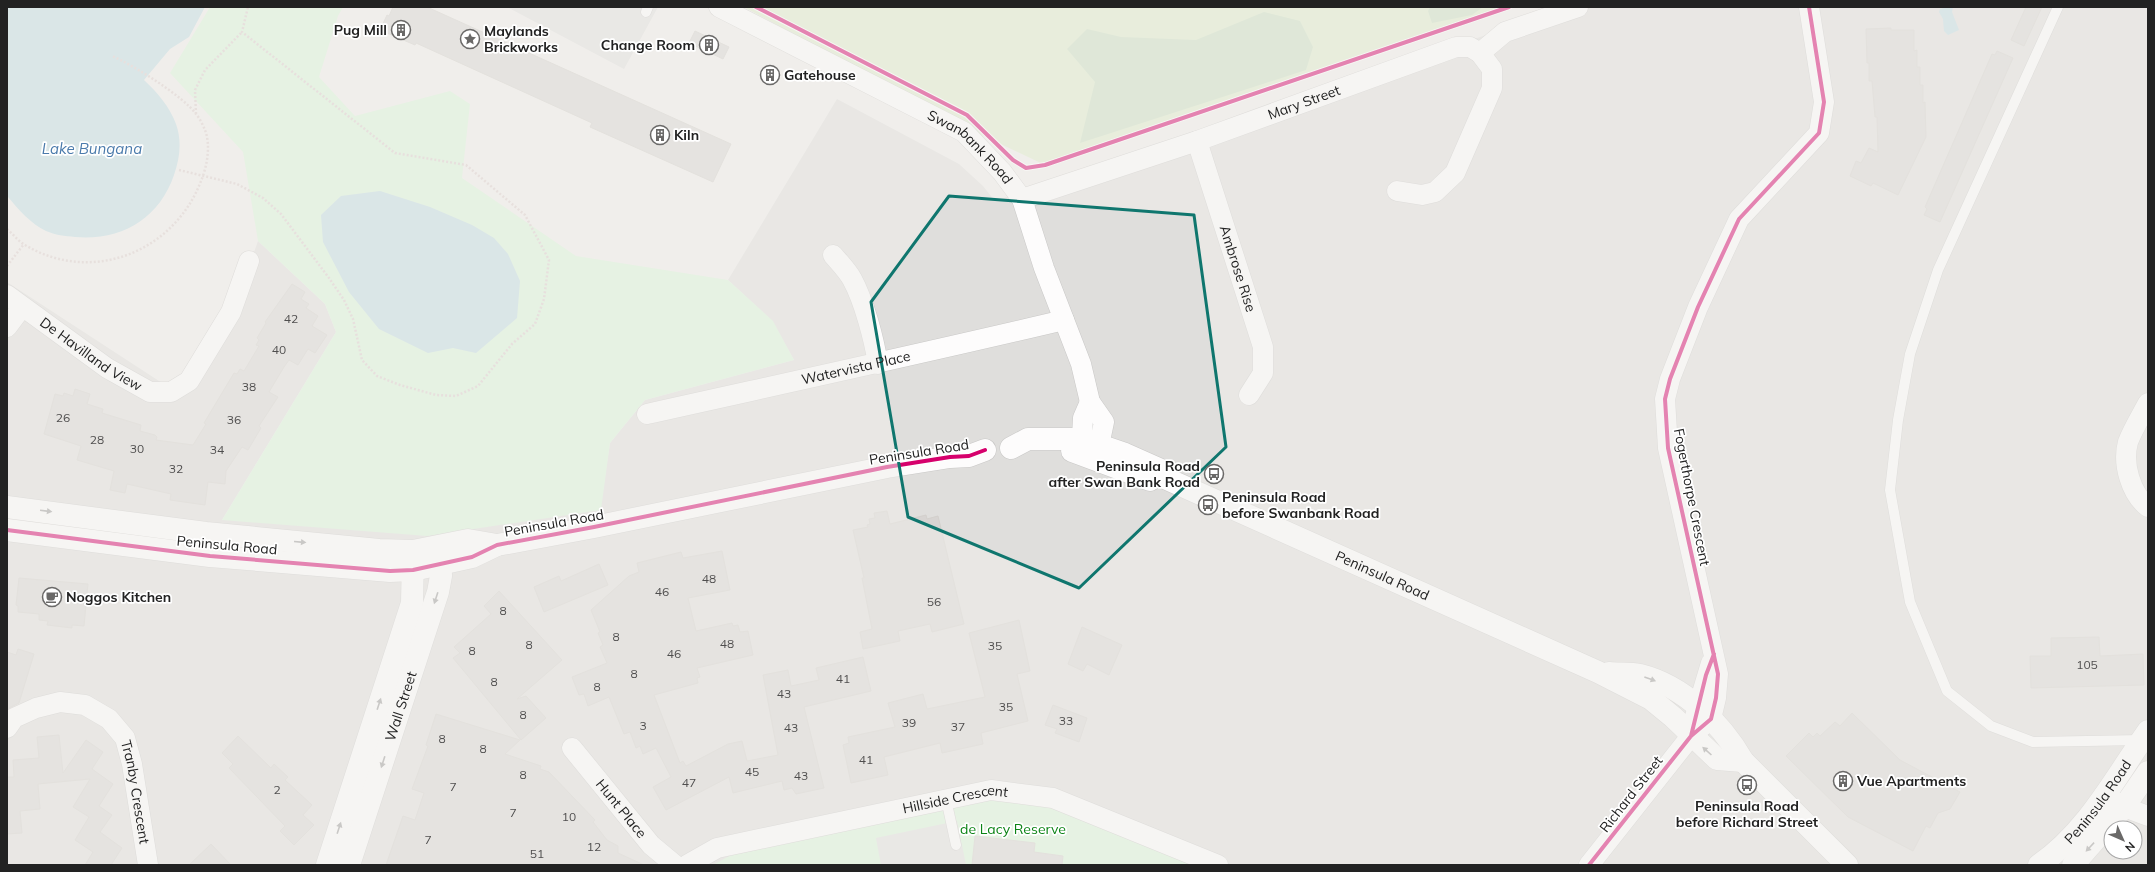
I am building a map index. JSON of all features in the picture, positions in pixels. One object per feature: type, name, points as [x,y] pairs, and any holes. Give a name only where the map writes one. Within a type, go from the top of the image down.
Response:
[{"type":"street","name":"Swanbank Road","points":[[719,7],[964,132],[1002,172],[1022,199],[1044,268],[1081,364],[1090,402],[1083,418],[1089,449]]},
{"type":"street","points":[[1397,191],[1422,195],[1435,192],[1455,174],[1492,88],[1492,69],[1480,53],[1505,32],[1578,7]]},
{"type":"street","name":"Fogerthorpe Crescent","points":[[1704,712],[1714,654],[1668,448],[1665,399],[1670,379],[1698,306],[1739,219],[1819,133],[1824,102],[1809,7]]},
{"type":"street","name":"Mary Street","points":[[1022,199],[1197,141],[1456,47],[1470,47],[1480,53]]},
{"type":"street","name":"Ambrose Rise","points":[[1197,141],[1264,347],[1263,372],[1249,395]]},
{"type":"street","points":[[833,255],[852,278],[857,290],[875,347],[878,364]]},
{"type":"street","name":"De Havilland View","points":[[7,295],[107,368],[150,392],[171,392],[190,381],[231,312],[249,261]]},
{"type":"street","points":[[7,327],[22,306]]},
{"type":"street","name":"Watervista Place","points":[[646,414],[818,375],[878,364],[1064,320]]},
{"type":"street","points":[[2148,403],[2128,443],[2127,456],[2129,477],[2135,493],[2148,507]]},
{"type":"street","name":"Peninsula Road","points":[[7,530],[210,556],[390,571],[413,561],[440,555],[468,540],[497,545],[594,527],[887,467],[950,457],[969,456],[985,450],[1011,448],[1029,453],[1089,449],[1153,481],[1167,478],[1598,672],[1651,699],[1674,717],[1691,736],[1717,760],[1743,761]]},
{"type":"street","name":"Peninsula Road","points":[[7,507],[206,533],[380,550],[413,561]]},
{"type":"street","points":[[91,540],[95,518]]},
{"type":"street","name":"Wall Street","points":[[349,865],[438,592],[440,555]]},
{"type":"street","name":"Wall Street","points":[[327,865],[412,602],[413,561]]},
{"type":"street","name":"Peninsula Road","points":[[1598,672],[1639,675],[1663,684],[1704,712],[1733,743],[1743,761],[1846,865]]},
{"type":"street","points":[[386,682],[407,688]]},
{"type":"street","name":"Tranby Crescent","points":[[7,728],[14,718],[36,708],[60,702],[85,705],[109,719],[125,738],[132,764],[148,865]]},
{"type":"street","points":[[1691,736],[1704,712]]},
{"type":"street","name":"Richard Street","points":[[1589,865],[1691,736]]},
{"type":"street","name":"Peninsula Road","points":[[2051,861],[2086,822],[2145,736]]},
{"type":"street","name":"Hunt Place","points":[[572,748],[651,845],[675,865]]},
{"type":"street","name":"Peninsula Road","points":[[2072,865],[2124,807],[2148,772]]},
{"type":"street","name":"Hillside Crescent","points":[[687,865],[717,848],[991,790],[1053,798],[1218,865]]},
{"type":"street","points":[[350,794],[370,800]]},
{"type":"street","points":[[2104,795],[2124,807],[2148,816]]},
{"type":"lane","points":[[2058,7],[1938,270],[1910,354],[1898,420],[1890,490],[1910,602],[1948,691],[1991,726],[2033,742],[2145,736]]},
{"type":"lane","points":[[946,799],[956,845]]},
{"type":"path","points":[[196,114],[194,90],[205,70],[242,32],[248,7]]},
{"type":"path","points":[[179,170],[237,184],[263,198],[281,214],[344,300],[353,320],[362,360],[377,376],[400,385],[436,395],[456,396],[478,386],[512,344],[535,324],[544,299],[549,260],[525,215],[466,165],[395,153],[242,32]]},
{"type":"path","points":[[7,229],[24,244],[48,256],[88,263],[126,257],[161,238],[188,208],[203,176],[208,153],[206,132],[196,114],[179,99],[129,63],[112,56]]},
{"type":"path","points":[[7,266],[24,244]]},
{"type":"highlighted area","points":[[949,196],[1194,215],[1226,447],[1079,588],[908,517],[871,302]]},
{"type":"shaded area","points":[[507,7],[658,7],[624,69]]},
{"type":"shaded area","points":[[1569,7],[2148,7],[2148,865],[7,865],[7,282],[179,394],[228,325],[258,241],[325,304],[336,332],[222,520],[600,510],[610,443],[645,400],[794,360],[772,321],[728,280],[837,99],[959,164],[983,186],[995,201]]},
{"type":"shaded area","points":[[957,821],[966,865],[881,865],[876,838]]},
{"type":"green space","points":[[210,7],[343,7],[338,16],[319,77],[355,116],[450,91],[470,104],[462,178],[576,256],[728,280],[773,321],[794,360],[645,400],[610,443],[601,510],[427,536],[222,520],[336,332],[325,304],[258,241],[243,152],[170,73]]},
{"type":"green space","points":[[744,7],[1509,7],[1045,165],[954,122]]},
{"type":"green space","points":[[1430,7],[1483,7],[1472,15],[1432,23],[1428,11]]},
{"type":"green space","points":[[1264,12],[1300,21],[1313,47],[1306,70],[1080,143],[1095,82],[1067,49],[1087,29],[1121,37],[1196,40]]},
{"type":"green space","name":"de Lacy Reserve","points":[[1021,793],[1218,865],[713,865],[733,854]]},
{"type":"water","name":"Lake Bungana","points":[[7,7],[205,7],[189,37],[170,49],[144,80],[163,100],[170,112],[178,130],[180,150],[174,175],[159,204],[136,224],[123,231],[92,237],[75,237],[56,234],[40,228],[20,211],[8,197]]},
{"type":"water","points":[[1953,7],[1952,12],[1959,30],[1948,35],[1944,31],[1943,19],[1939,12],[1940,9]]},
{"type":"water","points":[[380,191],[430,207],[472,225],[494,238],[508,254],[520,281],[517,318],[476,353],[453,348],[428,353],[379,329],[349,292],[323,242],[321,215],[341,196]]},
{"type":"building","points":[[393,7],[427,7],[731,144],[713,182],[590,127],[592,123],[416,43],[415,45],[380,30],[387,15],[389,16]]},
{"type":"building","points":[[2026,7],[2042,7],[2024,46],[2011,40]]},
{"type":"building","points":[[1891,28],[1891,30],[1914,30],[1914,51],[1917,50],[1917,67],[1920,67],[1920,85],[1923,85],[1923,103],[1925,102],[1926,137],[1898,195],[1873,183],[1871,186],[1850,176],[1856,161],[1861,163],[1869,148],[1878,152],[1877,117],[1875,117],[1872,81],[1869,81],[1866,29]]},
{"type":"building","name":"Change Room","points":[[695,31],[729,47],[723,59],[689,43]]},
{"type":"building","points":[[1997,51],[2013,58],[1940,222],[1924,215],[1927,209],[1925,207],[1992,54],[1995,55]]},
{"type":"building","points":[[292,284],[305,292],[301,299],[309,304],[306,308],[318,316],[312,326],[327,335],[315,353],[308,349],[298,365],[289,360],[269,392],[278,397],[259,426],[261,428],[248,450],[242,447],[226,471],[225,484],[208,482],[205,505],[170,500],[171,494],[127,484],[125,493],[110,490],[114,471],[77,460],[81,446],[44,434],[55,394],[63,396],[64,393],[73,396],[75,389],[90,394],[87,404],[103,409],[102,413],[141,425],[140,431],[155,435],[157,437],[156,440],[193,445],[206,424],[204,423],[234,373],[237,374],[240,369],[244,371],[259,346],[256,345],[259,340],[257,338],[266,323],[265,322]]},
{"type":"building","points":[[887,511],[890,524],[926,515],[927,519],[938,516],[964,624],[932,632],[930,624],[898,631],[900,641],[863,649],[860,632],[872,629],[862,578],[864,578],[853,530],[868,527],[867,525],[870,524],[869,519],[875,518],[874,513]]},
{"type":"building","points":[[722,551],[730,590],[688,598],[696,631],[732,623],[733,626],[738,625],[740,632],[748,631],[753,655],[697,668],[700,677],[697,678],[698,683],[654,695],[680,763],[683,761],[686,766],[728,744],[742,741],[747,761],[778,755],[763,675],[788,670],[791,686],[819,680],[816,668],[863,657],[871,691],[804,707],[824,788],[796,794],[792,788],[784,790],[782,781],[733,793],[729,777],[666,810],[653,787],[671,777],[656,748],[643,754],[640,746],[636,748],[630,732],[624,734],[609,697],[588,706],[584,694],[579,695],[572,677],[607,663],[600,647],[603,645],[598,633],[600,632],[591,610],[629,576],[639,572],[637,563],[681,552],[683,558]]},
{"type":"building","points":[[599,564],[608,585],[544,612],[534,587],[559,576],[561,581]]},
{"type":"building","points":[[19,578],[88,584],[84,626],[72,625],[72,628],[47,625],[48,621],[39,620],[39,614],[18,612],[18,606],[16,605]]},
{"type":"building","points":[[499,591],[562,660],[517,699],[526,696],[546,718],[521,740],[453,658],[460,653],[454,647],[491,614],[484,606]]},
{"type":"building","points":[[1019,620],[1030,671],[1017,674],[1028,721],[981,733],[983,744],[942,753],[940,743],[884,757],[888,775],[851,783],[843,745],[849,743],[848,737],[895,727],[888,703],[923,694],[927,709],[985,697],[969,633]]},
{"type":"building","points":[[1082,627],[1122,645],[1109,675],[1087,664],[1083,671],[1068,664]]},
{"type":"building","points":[[2099,637],[2100,656],[2143,654],[2144,685],[2031,688],[2030,656],[2051,656],[2051,638]]},
{"type":"building","points":[[18,649],[34,654],[19,703],[7,709],[7,652],[16,655]]},
{"type":"building","points":[[1053,705],[1087,718],[1079,742],[1055,733],[1057,729],[1045,725]]},
{"type":"building","name":"Vue Apartments","points":[[1852,713],[1900,760],[1960,792],[1950,809],[1938,813],[1930,828],[1926,826],[1913,851],[1848,817],[1786,756],[1809,733],[1813,737],[1817,733],[1820,736],[1835,722],[1840,726]]},
{"type":"building","points":[[436,714],[520,740],[505,754],[541,766],[540,769],[549,772],[595,820],[593,822],[607,840],[618,846],[618,853],[644,865],[386,865],[403,816],[415,820],[424,793],[412,789],[428,746],[426,745]]},
{"type":"building","points":[[59,735],[63,773],[86,740],[103,752],[92,769],[113,784],[99,806],[112,815],[100,832],[122,848],[111,865],[85,865],[93,852],[75,840],[89,817],[73,807],[90,779],[38,784],[40,809],[20,811],[22,833],[7,834],[7,777],[14,777],[13,760],[39,758],[37,737]]},
{"type":"building","points":[[238,736],[271,768],[274,764],[288,777],[285,780],[312,805],[303,815],[314,825],[294,845],[280,831],[285,826],[229,768],[233,764],[222,753]]},
{"type":"building","points":[[975,836],[1035,843],[1034,852],[1063,856],[1062,865],[972,865]]},
{"type":"building","points":[[211,844],[231,865],[189,865]]},
{"type":"cycle path","points":[[756,7],[967,115],[1013,160],[1026,168],[1045,165],[1509,7]]},
{"type":"cycle path","points":[[1589,865],[1691,736],[1711,719],[1716,698],[1718,674],[1668,448],[1665,399],[1670,379],[1698,307],[1739,219],[1819,133],[1824,102],[1809,7]]},
{"type":"cycle path","points":[[7,530],[210,556],[390,571],[413,570],[472,557],[497,545],[594,527],[887,467],[950,457],[969,456],[985,450]]},
{"type":"cycle path","points":[[1691,736],[1706,675],[1714,654]]},
{"type":"place","name":"Pug Mill","points":[[401,30]]},
{"type":"place","name":"Maylands Brickworks","points":[[470,39]]},
{"type":"place","name":"Change Room","points":[[709,45]]},
{"type":"place","name":"Gatehouse","points":[[770,75]]},
{"type":"place","name":"Kiln","points":[[660,135]]},
{"type":"place","name":"Peninsula Road after Swan Bank Road","points":[[1214,474]]},
{"type":"place","name":"Peninsula Road before Swanbank Road","points":[[1208,505]]},
{"type":"place","name":"Noggos Kitchen","points":[[52,597]]},
{"type":"place","name":"Vue Apartments","points":[[1843,781]]},
{"type":"place","name":"Peninsula Road before Richard Street","points":[[1747,785]]}]
